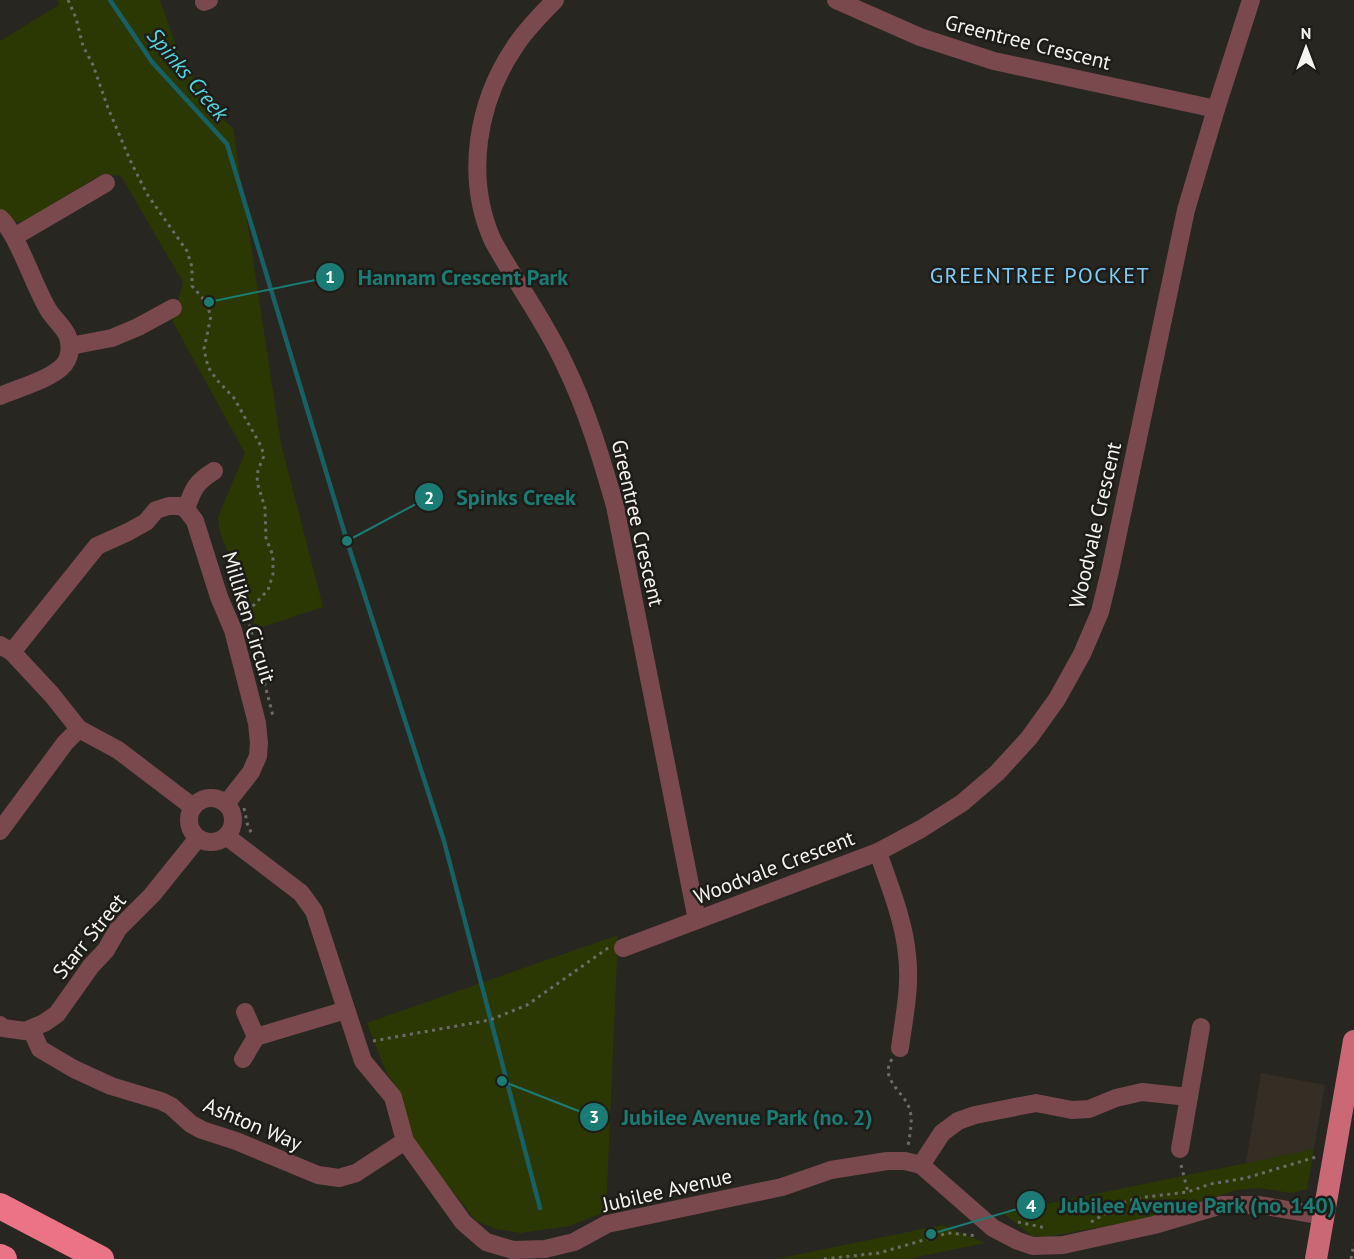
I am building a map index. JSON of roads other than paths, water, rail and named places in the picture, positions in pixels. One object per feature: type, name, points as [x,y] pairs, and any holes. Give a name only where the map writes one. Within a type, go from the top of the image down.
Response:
[{"type":"highway","points":[[0,1206],[101,1259]]},
{"type":"highway","points":[[0,1257],[4,1259]]},
{"type":"main road","points":[[1316,1259],[1354,1041]]},
{"type":"street","name":"Greentree Crescent","points":[[555,0],[514,47],[497,77],[485,108],[478,138],[477,174],[480,196],[492,239],[564,363],[600,451],[617,517],[697,920]]},
{"type":"street","name":"Greentree Crescent","points":[[836,0],[920,37],[994,61],[1216,108]]},
{"type":"street","name":"Woodvale Crescent","points":[[625,947],[878,852],[921,829],[954,808],[997,773],[1036,728],[1057,699],[1082,654],[1100,612],[1186,210],[1251,0]]},
{"type":"street","points":[[14,237],[106,183]]},
{"type":"street","points":[[0,218],[14,237],[31,278],[49,310],[65,332],[70,346],[67,360],[59,370],[0,396]]},
{"type":"street","points":[[70,346],[112,338],[173,308]]},
{"type":"street","points":[[193,807],[118,750],[79,729],[52,695],[6,648],[97,546],[146,522],[156,510],[169,506],[186,508],[199,480],[214,471]]},
{"type":"street","name":"Milliken Circuit","points":[[186,508],[195,522],[219,597],[234,630],[256,723],[258,756],[235,804]]},
{"type":"street","points":[[0,831],[65,743],[79,729]]},
{"type":"street","points":[[213,797],[235,804],[230,831],[226,836],[212,842],[198,838],[190,827],[189,813],[193,807],[198,801],[213,797]]},
{"type":"street","name":"Jubilee Avenue","points":[[226,836],[301,893],[314,911],[363,1062],[393,1097],[405,1142],[463,1222],[486,1242],[513,1250],[545,1250],[574,1242],[607,1224],[782,1186],[831,1170],[887,1161],[913,1163]]},
{"type":"street","name":"Starr Street","points":[[31,1029],[57,1014],[91,966],[106,950],[118,929],[153,895],[198,838]]},
{"type":"street","points":[[878,852],[908,954],[908,988],[900,1048]]},
{"type":"street","points":[[243,1059],[256,1037],[346,1010]]},
{"type":"street","points":[[245,1012],[256,1037]]},
{"type":"street","points":[[0,1025],[16,1031],[31,1029]]},
{"type":"street","points":[[1180,1149],[1201,1027]]},
{"type":"street","name":"Ashton Way","points":[[31,1029],[40,1049],[74,1069],[111,1086],[161,1101],[202,1130],[318,1175],[339,1178],[356,1173],[405,1142]]},
{"type":"street","points":[[1189,1097],[1142,1092],[1116,1098],[1089,1109],[1072,1110],[1036,1103],[975,1115],[958,1121],[942,1133],[913,1163],[993,1228],[1018,1241],[1030,1252],[1154,1225],[1222,1205],[1259,1205],[1323,1216]]},
{"type":"waterway","name":"Spinks Creek","points":[[110,0],[152,62],[227,144],[347,541],[444,841],[540,1208]]},
{"type":"place","name":"Hannam Crescent Park","points":[[209,302]]},
{"type":"place","name":"Spinks Creek","points":[[347,541]]},
{"type":"place","name":"Jubilee Avenue Park (no. 2)","points":[[502,1081]]},
{"type":"place","name":"Jubilee Avenue Park (no. 140)","points":[[931,1234]]},
{"type":"district","name":"GREENTREE POCKET","points":[[1040,275]]}]
